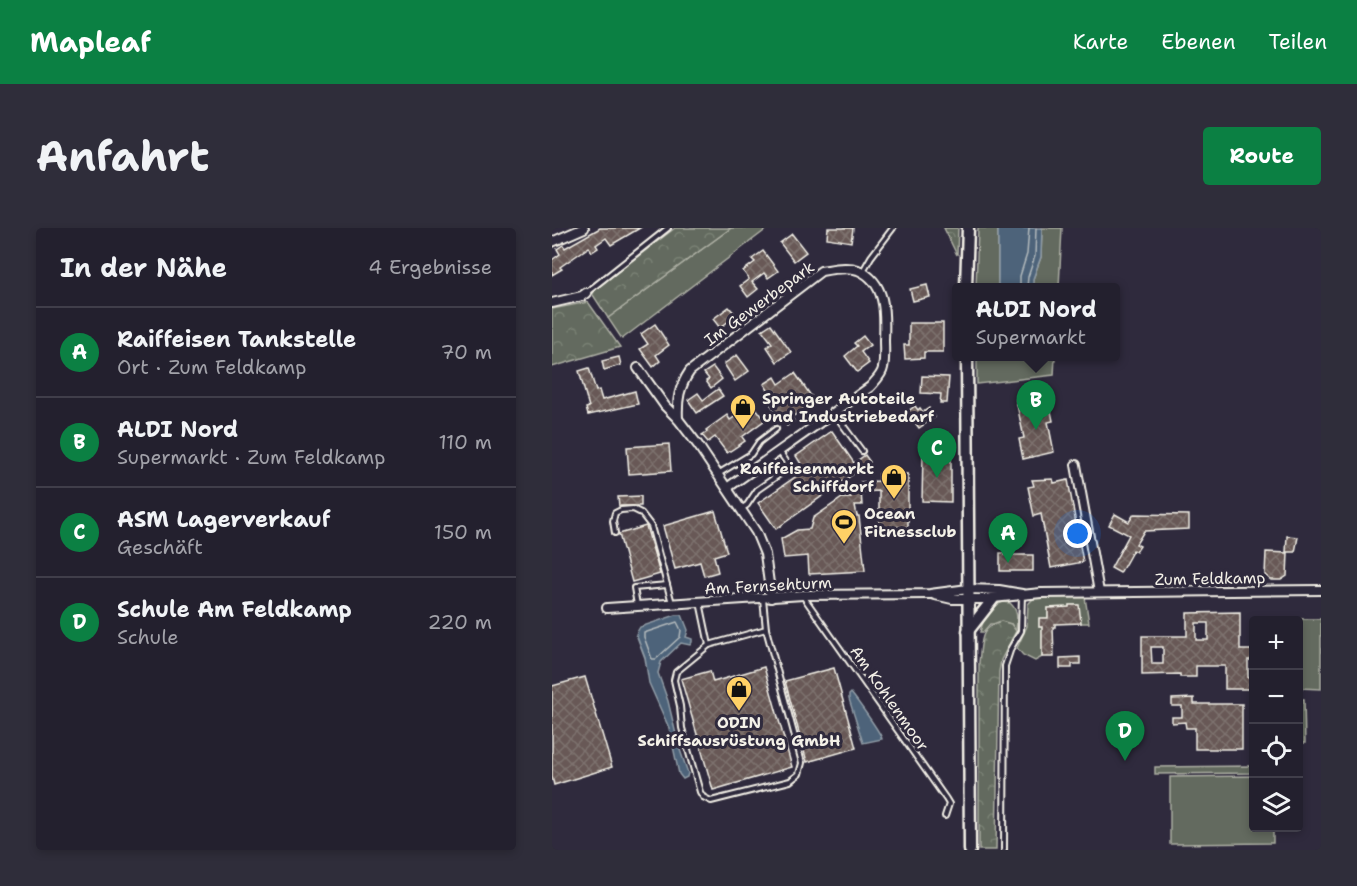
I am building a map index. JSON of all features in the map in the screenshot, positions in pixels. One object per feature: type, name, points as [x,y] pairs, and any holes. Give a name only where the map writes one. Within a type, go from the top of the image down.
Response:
[{"type":"main road","points":[[966,283],[968,228]]},
{"type":"main road","points":[[967,361],[970,850]]},
{"type":"main road","points":[[968,632],[993,599]]},
{"type":"street","points":[[552,242],[584,228]]},
{"type":"street","name":"Im Gewerbepark","points":[[678,419],[677,403],[681,384],[690,371],[821,271],[839,268],[858,270],[862,273]]},
{"type":"street","points":[[727,488],[870,387],[881,374],[884,367],[885,308],[880,292],[872,280],[862,273]]},
{"type":"street","points":[[552,303],[586,293]]},
{"type":"street","points":[[638,368],[718,474],[756,532],[765,554],[767,598]]},
{"type":"street","points":[[1076,465],[1099,592]]},
{"type":"street","name":"Zum Feldkamp","points":[[968,594],[999,590],[1022,594]]},
{"type":"street","name":"Zum Feldkamp","points":[[968,594],[993,599],[1022,594],[1321,590]]},
{"type":"street","name":"Am Fernsehturm","points":[[607,608],[803,595],[930,594],[952,599],[968,594]]},
{"type":"lane","points":[[586,293],[668,228]]},
{"type":"lane","points":[[862,273],[893,228]]},
{"type":"lane","points":[[834,412],[861,451]]},
{"type":"lane","points":[[718,474],[751,454],[759,442],[776,429]]},
{"type":"lane","points":[[741,509],[747,506],[758,490],[790,467],[779,450]]},
{"type":"lane","points":[[615,533],[613,521],[615,513],[633,509],[641,513],[651,526],[672,604]]},
{"type":"lane","points":[[637,606],[634,588],[667,585]]},
{"type":"lane","points":[[1004,850],[1005,666],[1011,648],[1021,631],[1022,594]]},
{"type":"lane","name":"Am Kohlenmoor","points":[[803,595],[946,799],[949,804],[945,816]]},
{"type":"lane","points":[[766,629],[709,645],[676,672],[674,680],[682,728],[700,792],[703,797],[711,801],[789,781],[799,774],[802,763],[766,629],[767,598]]},
{"type":"lane","points":[[700,602],[709,645]]},
{"type":"green space","points":[[675,228],[731,228],[608,318],[591,292]]},
{"type":"green space","points":[[731,228],[768,228],[622,339],[608,318]]},
{"type":"green space","points":[[944,228],[958,228],[957,255]]},
{"type":"green space","points":[[978,228],[998,228],[998,283],[976,283]]},
{"type":"green space","points":[[1042,228],[1062,228],[1059,283],[1033,283],[1041,257]]},
{"type":"green space","points":[[588,302],[620,347],[552,367],[552,309]]},
{"type":"green space","points":[[977,361],[1055,361],[1054,375],[977,384]]},
{"type":"green space","points":[[1035,597],[1085,597],[1089,623],[1081,623],[1078,605],[1048,608],[1048,618],[1039,619],[1039,627],[1042,627],[1042,657],[1035,661],[1023,655],[1017,648],[1027,626],[1028,604]]},
{"type":"green space","points":[[1003,602],[1010,603],[1015,609],[1016,631],[1011,624],[990,624],[983,632],[980,632],[987,614]]},
{"type":"green space","points":[[1303,619],[1321,619],[1321,689],[1303,688]]},
{"type":"green space","points":[[1001,621],[1011,624],[1016,631],[1001,660],[999,672],[996,850],[979,850],[979,662],[981,642],[985,632],[989,627]]},
{"type":"green space","points":[[1303,699],[1304,699],[1305,743],[1303,743]]},
{"type":"green space","points":[[1249,766],[1249,773],[1155,774],[1155,767]]},
{"type":"green space","points":[[1249,776],[1249,832],[1273,832],[1273,843],[1170,844],[1170,777]]},
{"type":"water","points":[[998,228],[1042,228],[1041,257],[1033,283],[998,283]]},
{"type":"water","points":[[682,615],[688,630],[686,637],[692,639],[692,642],[690,645],[681,643],[661,662],[658,673],[688,773],[683,779],[679,774],[669,728],[649,683],[645,658],[636,634],[640,627]]},
{"type":"water","points":[[851,693],[882,739],[863,743],[849,699]]},
{"type":"building","points":[[600,228],[640,228],[611,245],[606,238],[596,245],[598,248],[592,252],[589,247],[552,275],[552,260],[560,254],[557,249],[563,245],[565,248]]},
{"type":"building","points":[[828,228],[853,228],[851,242],[827,238]]},
{"type":"building","points":[[792,234],[806,252],[794,261],[780,243]]},
{"type":"building","points":[[763,251],[778,271],[768,278],[764,273],[752,282],[758,289],[748,297],[740,286],[749,279],[743,271],[755,262],[752,259]]},
{"type":"building","points":[[927,285],[930,297],[913,301],[910,289]]},
{"type":"building","points":[[729,307],[736,315],[720,328],[713,319]]},
{"type":"building","points":[[909,323],[943,323],[943,352],[924,352],[924,358],[905,359],[904,345],[909,345]]},
{"type":"building","points":[[655,324],[669,345],[656,355],[660,361],[653,367],[640,349],[648,344],[641,334]]},
{"type":"building","points":[[771,324],[791,352],[777,362],[767,347],[772,343],[762,330]]},
{"type":"building","points":[[863,336],[870,345],[861,352],[869,363],[857,372],[845,356],[857,346],[854,343]]},
{"type":"building","points":[[737,355],[749,371],[735,381],[724,364]]},
{"type":"building","points":[[619,357],[621,365],[604,370],[602,361]]},
{"type":"building","points":[[713,367],[722,379],[711,388],[706,381],[709,379],[704,373]]},
{"type":"building","points":[[589,368],[596,391],[599,390],[602,400],[635,391],[638,404],[588,415],[586,408],[589,407],[579,371]]},
{"type":"building","points":[[795,373],[816,403],[791,417],[794,421],[787,426],[769,402],[774,399],[764,384],[775,377],[779,384]]},
{"type":"building","points":[[922,376],[949,377],[947,403],[940,403],[941,394],[921,393]]},
{"type":"building","points":[[718,389],[723,396],[697,413],[688,400],[698,393],[703,400]]},
{"type":"building","points":[[1043,394],[1044,402],[1049,401],[1053,421],[1048,422],[1054,452],[1023,459],[1019,439],[1024,438],[1016,400]]},
{"type":"building","points":[[753,404],[765,420],[742,437],[745,441],[727,453],[715,437],[708,442],[702,435],[727,415],[730,420]]},
{"type":"building","points":[[915,406],[923,412],[929,408],[935,417],[919,428],[907,412]]},
{"type":"building","points":[[832,431],[854,463],[865,455],[870,462],[776,529],[758,503],[805,470],[796,456]]},
{"type":"building","points":[[669,444],[671,471],[629,474],[627,447]]},
{"type":"building","points":[[923,454],[951,454],[951,502],[922,501]]},
{"type":"building","name":"Raiffeisenmarkt Schiffdorf","points":[[879,474],[908,474],[908,527],[879,527],[879,491],[861,492],[860,482],[879,481]]},
{"type":"building","points":[[1053,479],[1054,483],[1068,480],[1083,562],[1051,568],[1041,514],[1034,516],[1028,487],[1034,486],[1032,480]]},
{"type":"building","points":[[861,491],[862,505],[855,505],[857,516],[859,516],[865,571],[809,574],[808,556],[784,558],[781,539],[797,530],[810,529],[813,518],[842,498],[851,498],[850,492]]},
{"type":"building","points":[[641,496],[641,506],[619,506],[618,497]]},
{"type":"building","points":[[715,511],[727,552],[714,556],[718,572],[704,576],[700,562],[675,569],[663,526]]},
{"type":"building","points":[[1115,514],[1129,522],[1134,514],[1189,515],[1189,529],[1144,531],[1136,544],[1140,546],[1136,552],[1133,550],[1120,573],[1111,568],[1129,535],[1109,525]]},
{"type":"building","points":[[646,526],[660,574],[632,582],[619,534]]},
{"type":"building","points":[[1287,536],[1298,537],[1295,552],[1286,552]]},
{"type":"building","points":[[1266,552],[1288,553],[1287,576],[1281,580],[1271,580],[1265,575]]},
{"type":"building","points":[[1000,553],[1033,555],[1033,571],[1000,571]]},
{"type":"building","points":[[1069,605],[1079,605],[1081,623],[1055,624],[1053,627],[1054,657],[1042,657],[1042,627],[1039,627],[1039,618],[1048,618],[1048,608],[1069,607]]},
{"type":"building","points":[[1240,612],[1240,650],[1249,650],[1249,689],[1225,689],[1225,666],[1196,666],[1196,677],[1180,677],[1180,674],[1142,675],[1142,636],[1187,636],[1187,613]],"holes":[[[1196,623],[1208,623],[1208,640],[1196,640]],[[1151,647],[1163,647],[1163,664],[1152,664]]]},
{"type":"building","points":[[1080,657],[1080,664],[1072,664],[1072,668],[1060,668],[1060,658]]},
{"type":"building","points":[[764,667],[792,767],[713,790],[681,679],[710,671],[713,682]]},
{"type":"building","points":[[834,668],[856,748],[807,762],[785,681]]},
{"type":"building","points":[[585,677],[612,767],[554,785],[552,777],[552,686]]},
{"type":"building","points":[[1194,698],[1194,704],[1242,704],[1242,749],[1195,749],[1195,728],[1186,728],[1185,722],[1172,723],[1172,717],[1182,717],[1182,706],[1172,706],[1172,699]]},
{"type":"place","name":"Springer Autoteile und Industriebedarf","points":[[743,430]]},
{"type":"place","name":"ALDI Nord","points":[[1036,430]]},
{"type":"place","name":"ASM Lagerverkauf","points":[[937,478]]},
{"type":"place","name":"Raiffeisenmarkt Schiffdorf","points":[[894,500]]},
{"type":"place","name":"Ocean Fitnessclub","points":[[844,545]]},
{"type":"place","name":"Raiffeisen Tankstelle","points":[[1008,563]]},
{"type":"place","name":"ODIN Schiffsausrüstung GmbH","points":[[739,712]]},
{"type":"place","name":"Schule Am Feldkamp","points":[[1125,761]]}]
